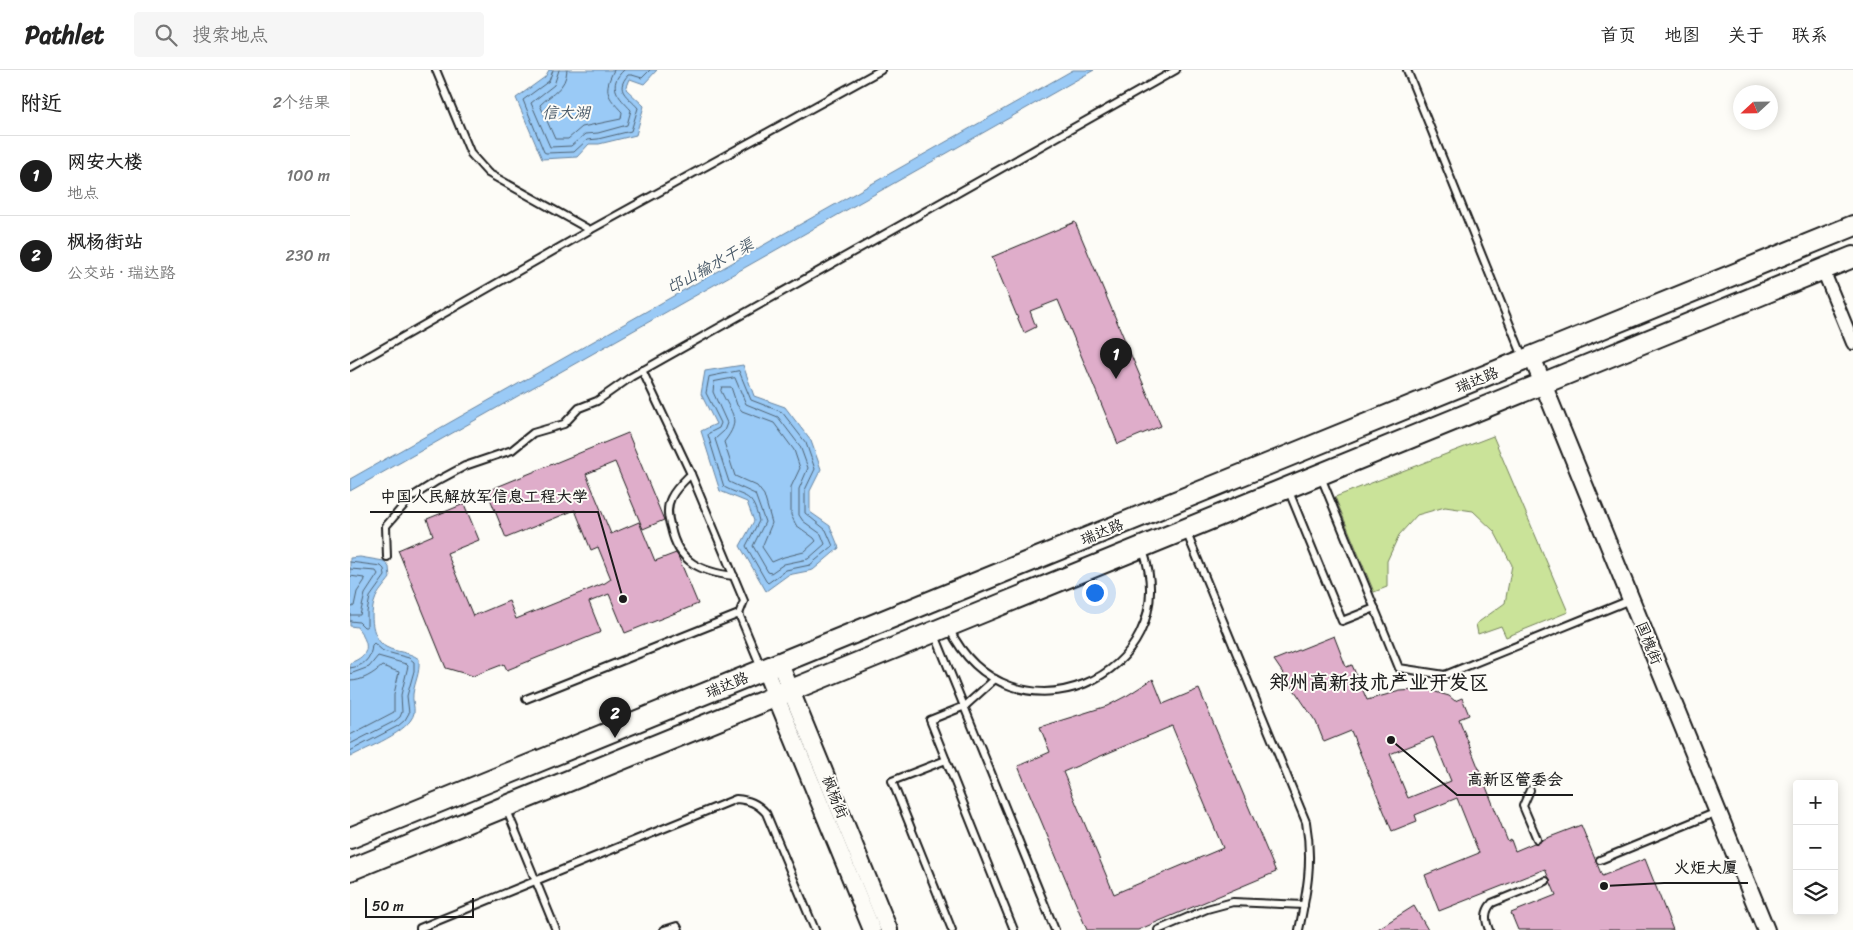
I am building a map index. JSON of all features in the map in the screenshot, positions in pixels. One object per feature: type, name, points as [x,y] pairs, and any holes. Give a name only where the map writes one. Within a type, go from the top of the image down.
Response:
[{"type":"main road","name":"瑞达路","points":[[350,838],[1853,226]]},
{"type":"main road","name":"瑞达路","points":[[350,870],[1853,257]]},
{"type":"street","points":[[1823,270],[1853,344]]},
{"type":"street","name":"国槐街","points":[[1528,358],[1543,384],[1766,930]]},
{"type":"street","name":"枫杨街","points":[[769,668],[783,693],[889,930]]},
{"type":"street","name":"枫杨街","points":[[783,693],[872,930]]},
{"type":"lane","points":[[436,70],[471,154],[488,173],[590,230]]},
{"type":"lane","points":[[350,368],[590,230],[881,70]]},
{"type":"lane","points":[[387,557],[386,526],[410,498],[465,466],[512,450],[533,433],[564,424],[579,408],[597,401],[642,370],[1176,70]]},
{"type":"lane","points":[[1407,70],[1528,358]]},
{"type":"lane","points":[[526,699],[739,614],[744,601],[691,474],[642,370]]},
{"type":"lane","points":[[691,474],[672,496],[668,507],[668,518],[672,536],[678,549],[687,560],[700,568],[734,576]]},
{"type":"lane","points":[[1320,475],[1399,668],[1444,675],[1631,600]]},
{"type":"lane","points":[[1288,488],[1342,622],[1375,608]]},
{"type":"lane","points":[[1186,530],[1306,822],[1310,844],[1309,877],[1299,930]]},
{"type":"lane","points":[[944,628],[964,653],[984,672],[1014,687],[1034,692],[1063,691],[1092,681],[1118,663],[1137,639],[1148,610],[1150,577],[1142,546]]},
{"type":"lane","points":[[739,614],[769,668]]},
{"type":"lane","points":[[944,628],[964,706],[1055,930]]},
{"type":"lane","points":[[995,679],[964,706],[930,720],[1014,930]]},
{"type":"lane","points":[[946,760],[892,781],[952,930]]},
{"type":"lane","points":[[1530,790],[1523,806],[1536,839]]},
{"type":"lane","points":[[420,930],[420,928],[736,799],[759,804],[766,813],[815,930]]},
{"type":"lane","points":[[506,806],[556,930]]},
{"type":"lane","points":[[1600,860],[1718,812]]},
{"type":"lane","points":[[1489,930],[1486,916],[1487,909],[1492,903],[1546,882]]},
{"type":"lane","points":[[1158,930],[1208,909],[1233,902],[1304,905]]},
{"type":"lane","points":[[664,930],[677,926],[679,930]]},
{"type":"green space","points":[[1493,436],[1568,612],[1506,637],[1501,626],[1478,634],[1476,624],[1505,603],[1512,565],[1494,531],[1473,511],[1445,507],[1417,515],[1399,535],[1387,561],[1387,587],[1374,592],[1335,497]]},
{"type":"water","name":"信大湖","points":[[549,70],[657,70],[644,84],[630,79],[626,89],[644,106],[636,135],[599,144],[589,144],[577,157],[542,159],[516,98],[545,77]]},
{"type":"water","points":[[1073,70],[1094,70],[350,491],[350,479]]},
{"type":"water","points":[[743,365],[754,396],[785,407],[811,441],[821,469],[810,491],[810,512],[830,526],[839,548],[813,570],[788,575],[766,591],[740,546],[754,521],[747,502],[720,491],[701,431],[716,424],[701,394],[705,371]]},
{"type":"water","points":[[360,557],[384,561],[389,567],[390,578],[377,595],[373,606],[372,619],[375,633],[386,647],[419,659],[419,665],[413,694],[414,713],[411,720],[396,733],[350,757],[350,663],[362,656],[366,648],[364,639],[357,627],[350,626],[350,558]]},
{"type":"building","points":[[1075,222],[1161,426],[1118,444],[1058,300],[1030,311],[1036,327],[1024,333],[992,257]]},
{"type":"building","points":[[628,433],[664,520],[643,529],[615,462],[586,474],[611,534],[639,522],[655,561],[676,553],[698,604],[625,633],[609,594],[589,602],[601,632],[507,670],[504,664],[473,676],[446,668],[398,550],[433,535],[427,519],[464,504],[479,540],[447,553],[473,616],[509,601],[516,619],[605,583],[611,579],[598,547],[591,550],[575,510],[506,538],[487,491]]},
{"type":"building","points":[[1334,636],[1346,667],[1352,665],[1367,700],[1400,691],[1416,690],[1429,690],[1449,696],[1455,701],[1462,698],[1469,715],[1459,719],[1508,842],[1511,840],[1515,851],[1534,843],[1538,844],[1542,840],[1581,825],[1602,876],[1645,859],[1673,930],[1518,930],[1511,913],[1556,895],[1545,869],[1439,911],[1425,875],[1479,853],[1457,798],[1415,815],[1417,821],[1392,831],[1351,731],[1324,742],[1316,722],[1274,660]],"holes":[[[1433,737],[1451,781],[1408,798],[1390,754]]]},
{"type":"building","points":[[1153,679],[1163,704],[1199,689],[1276,872],[1138,930],[1087,930],[1018,766],[1050,752],[1040,727],[1107,706]],"holes":[[[1172,726],[1223,848],[1114,894],[1063,772]]]},
{"type":"building","points":[[1414,906],[1428,930],[1376,930]]},
{"type":"place","name":"网安大楼","points":[[1116,379]]},
{"type":"place","name":"中国人民解放军信息工程大学","points":[[623,599]]},
{"type":"place","name":"枫杨街站","points":[[615,738]]},
{"type":"place","name":"高新区管委会","points":[[1391,740]]},
{"type":"place","name":"火炬大厦","points":[[1604,886]]},
{"type":"district","name":"郑州高新技术产业开发区","points":[[1379,682]]},
{"type":"water label","name":"邙山输水干渠","points":[[710,266]]}]
